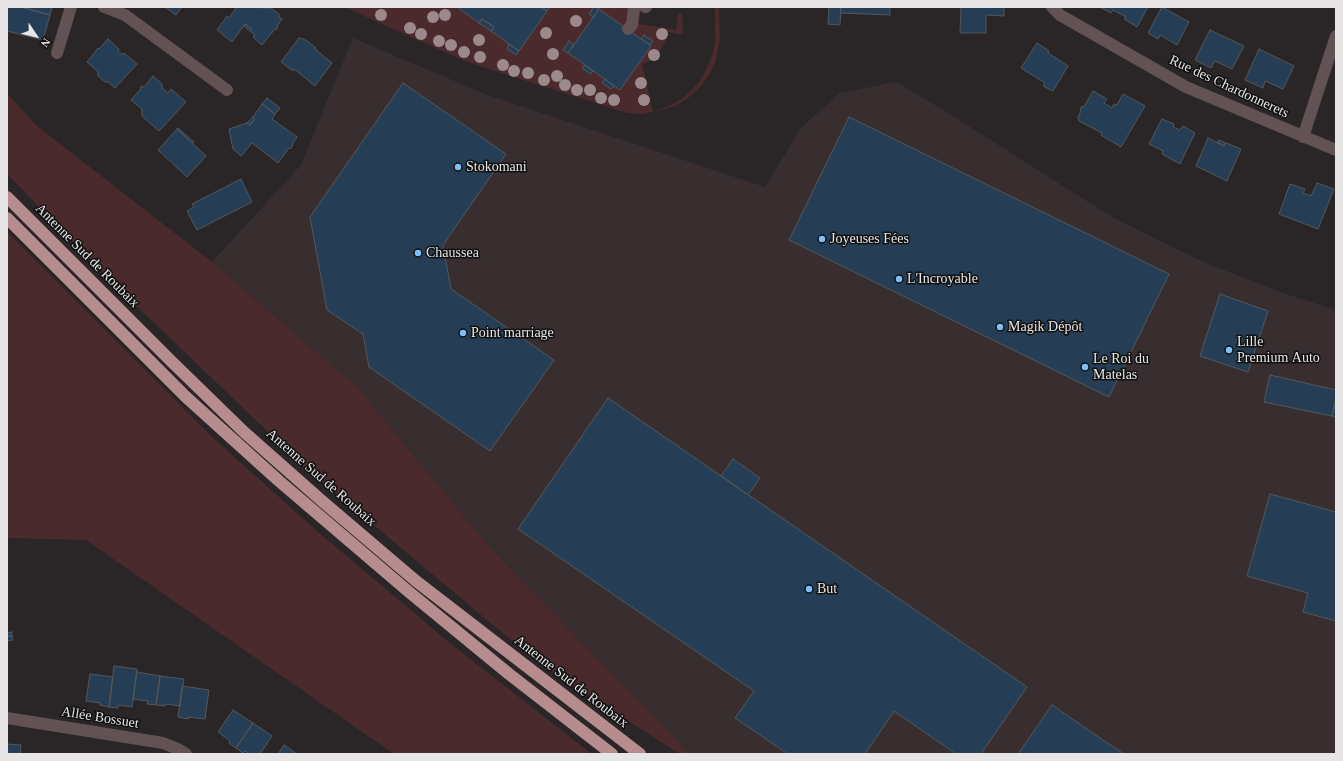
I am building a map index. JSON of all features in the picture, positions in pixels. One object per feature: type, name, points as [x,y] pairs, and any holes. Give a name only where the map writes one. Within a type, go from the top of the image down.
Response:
[{"type":"highway","name":"Antenne Sud de Roubaix","points":[[7,196],[244,432],[322,501],[416,581],[640,754]]},
{"type":"highway","name":"Antenne Sud de Roubaix","points":[[7,218],[186,397],[279,481],[379,567],[509,674],[612,754]]},
{"type":"street","points":[[57,53],[71,7]]},
{"type":"street","points":[[104,7],[125,16],[226,90]]},
{"type":"street","points":[[628,30],[632,25],[634,7]]},
{"type":"street","name":"Rue des Chardonnerets","points":[[1052,7],[1060,15],[1186,87],[1336,150]]},
{"type":"street","points":[[1303,137],[1336,36]]},
{"type":"street","name":"Allée Bossuet","points":[[7,718],[163,743],[186,754]]},
{"type":"shaded area","points":[[344,7],[641,7],[639,24],[676,30],[678,14],[682,14],[683,35],[667,32],[666,41],[658,54],[648,62],[642,64],[653,112],[642,114],[627,113],[467,62]]},
{"type":"shaded area","points":[[715,7],[719,7],[720,39],[715,63],[709,75],[700,87],[687,99],[675,106],[654,111],[673,104],[684,97],[699,82],[713,53],[715,41]]},
{"type":"shaded area","points":[[353,38],[490,96],[765,187],[801,128],[840,93],[896,82],[948,113],[1112,217],[1203,262],[1286,294],[1336,310],[1336,754],[690,754],[486,543],[358,388],[212,262],[301,165]]},
{"type":"shaded area","points":[[7,93],[37,126],[212,262],[358,388],[486,543],[690,754],[680,754],[542,666],[307,469],[126,296],[7,174]]},
{"type":"shaded area","points":[[7,232],[211,436],[318,532],[451,644],[592,754],[394,754],[86,540],[7,538]]},
{"type":"building","points":[[7,7],[21,7],[50,15],[43,40],[7,31]]},
{"type":"building","points":[[21,7],[52,7],[50,15]]},
{"type":"building","points":[[165,7],[182,7],[176,15]]},
{"type":"building","points":[[237,7],[271,8],[279,14],[279,17],[282,19],[276,30],[275,29],[262,45],[253,37],[255,35],[250,31],[252,29],[245,24],[232,42],[217,30],[227,16],[229,18]]},
{"type":"building","points":[[457,7],[541,7],[547,11],[519,51],[491,31],[494,27],[482,19],[479,23]]},
{"type":"building","points":[[541,7],[550,7],[547,11]]},
{"type":"building","points":[[594,7],[599,9],[593,17],[589,14]]},
{"type":"building","points":[[829,7],[841,7],[840,25],[828,24]]},
{"type":"building","points":[[841,7],[890,7],[890,15],[840,13]]},
{"type":"building","points":[[961,7],[1004,7],[1004,16],[986,15],[986,33],[960,33]]},
{"type":"building","points":[[1100,7],[1148,7],[1137,27],[1124,19],[1126,17],[1113,10],[1111,13]]},
{"type":"building","points":[[1162,7],[1189,22],[1177,45],[1160,35],[1158,39],[1148,33]]},
{"type":"building","points":[[599,9],[651,46],[620,90],[568,53]]},
{"type":"building","points":[[482,19],[494,27],[491,31],[479,23]]},
{"type":"building","points":[[245,24],[252,29],[250,31],[244,26]]},
{"type":"building","points":[[1210,30],[1244,46],[1232,69],[1215,61],[1211,68],[1195,60]]},
{"type":"building","points":[[644,35],[653,41],[650,45],[641,39]]},
{"type":"building","points":[[299,38],[304,39],[315,47],[316,50],[332,63],[315,86],[294,69],[293,71],[281,62]]},
{"type":"building","points":[[108,39],[119,49],[118,51],[123,55],[124,53],[137,64],[115,88],[98,76],[98,72],[87,62],[98,48],[99,49]]},
{"type":"building","points":[[569,41],[574,45],[568,53],[563,50]]},
{"type":"building","points":[[1037,43],[1049,51],[1048,53],[1068,66],[1053,91],[1043,86],[1045,83],[1021,68]]},
{"type":"building","points":[[509,44],[519,51],[516,55],[507,49]]},
{"type":"building","points":[[1259,49],[1294,66],[1283,89],[1265,81],[1263,88],[1245,80]]},
{"type":"building","points":[[585,65],[593,71],[590,74],[582,68]]},
{"type":"building","points":[[153,76],[162,84],[162,88],[168,93],[171,89],[186,102],[159,131],[142,116],[142,109],[131,100],[141,89],[140,88],[142,86],[144,87]]},
{"type":"building","points":[[605,79],[614,86],[611,89],[602,83]]},
{"type":"building","points":[[403,83],[506,154],[443,245],[451,289],[554,360],[490,451],[369,367],[363,334],[327,310],[310,217]]},
{"type":"building","points":[[1093,91],[1107,99],[1104,103],[1112,108],[1114,104],[1117,105],[1123,94],[1145,106],[1121,147],[1101,135],[1102,133],[1079,121],[1078,117],[1081,111],[1080,110],[1082,106],[1084,107]]},
{"type":"building","points":[[267,98],[280,108],[275,114],[262,104]]},
{"type":"building","points":[[262,104],[275,114],[272,119],[297,137],[293,145],[278,163],[252,143],[241,156],[233,149],[229,129],[247,123],[250,125],[255,119],[253,117]]},
{"type":"building","points":[[253,117],[255,119],[250,125],[247,123]]},
{"type":"building","points":[[849,117],[1169,274],[1109,397],[789,240]]},
{"type":"building","points":[[1162,119],[1174,124],[1173,127],[1180,130],[1183,126],[1195,133],[1180,164],[1162,154],[1163,151],[1149,144]]},
{"type":"building","points":[[178,128],[194,142],[192,143],[177,129]]},
{"type":"building","points":[[177,129],[206,156],[187,177],[158,150]]},
{"type":"building","points":[[1208,138],[1224,146],[1226,143],[1241,149],[1227,181],[1196,166]]},
{"type":"building","points":[[1219,140],[1226,143],[1224,146],[1217,142]]},
{"type":"building","points":[[241,179],[252,202],[197,230],[187,211],[194,207],[192,204]]},
{"type":"building","points":[[1317,183],[1334,189],[1318,229],[1279,214],[1290,184],[1305,189],[1303,193],[1311,196]]},
{"type":"building","points":[[1220,294],[1268,311],[1248,372],[1200,356]]},
{"type":"building","points":[[1270,375],[1336,390],[1336,398],[1332,416],[1264,402]]},
{"type":"building","points":[[608,398],[1027,687],[981,754],[956,754],[894,711],[865,754],[788,754],[735,718],[754,691],[518,529]]},
{"type":"building","points":[[1336,398],[1336,417],[1332,416]]},
{"type":"building","points":[[733,459],[760,478],[748,495],[721,476]]},
{"type":"building","points":[[1270,494],[1336,512],[1336,621],[1303,612],[1308,593],[1247,576]]},
{"type":"building","points":[[12,632],[12,636],[7,636],[7,633]]},
{"type":"building","points":[[7,636],[12,636],[13,640],[7,641]]},
{"type":"building","points":[[114,666],[137,669],[132,707],[118,705],[118,708],[109,707]]},
{"type":"building","points":[[137,672],[160,676],[156,705],[147,704],[148,701],[133,699]]},
{"type":"building","points":[[90,674],[113,677],[109,707],[100,705],[100,703],[86,701]]},
{"type":"building","points":[[160,676],[184,679],[180,706],[165,704],[165,706],[156,705]]},
{"type":"building","points":[[182,686],[209,690],[205,719],[188,717],[188,719],[178,717]]},
{"type":"building","points":[[1052,705],[1100,738],[1124,754],[1018,754]]},
{"type":"building","points":[[233,710],[253,723],[236,748],[229,743],[230,741],[218,732]]},
{"type":"building","points":[[253,723],[272,736],[260,754],[249,754],[245,751],[243,753],[236,748]]},
{"type":"building","points":[[7,744],[21,745],[20,754],[7,753]]},
{"type":"building","points":[[284,745],[297,754],[278,754]]},
{"type":"place","name":"Stokomani","points":[[458,167]]},
{"type":"place","name":"Joyeuses Fées","points":[[822,239]]},
{"type":"place","name":"Chaussea","points":[[418,253]]},
{"type":"place","name":"L'Incroyable","points":[[899,279]]},
{"type":"place","name":"Magik Dépôt","points":[[1000,327]]},
{"type":"place","name":"Point marriage","points":[[463,333]]},
{"type":"place","name":"Lille Premium Auto","points":[[1229,350]]},
{"type":"place","name":"Le Roi du Matelas","points":[[1085,367]]},
{"type":"place","name":"But","points":[[809,589]]}]
